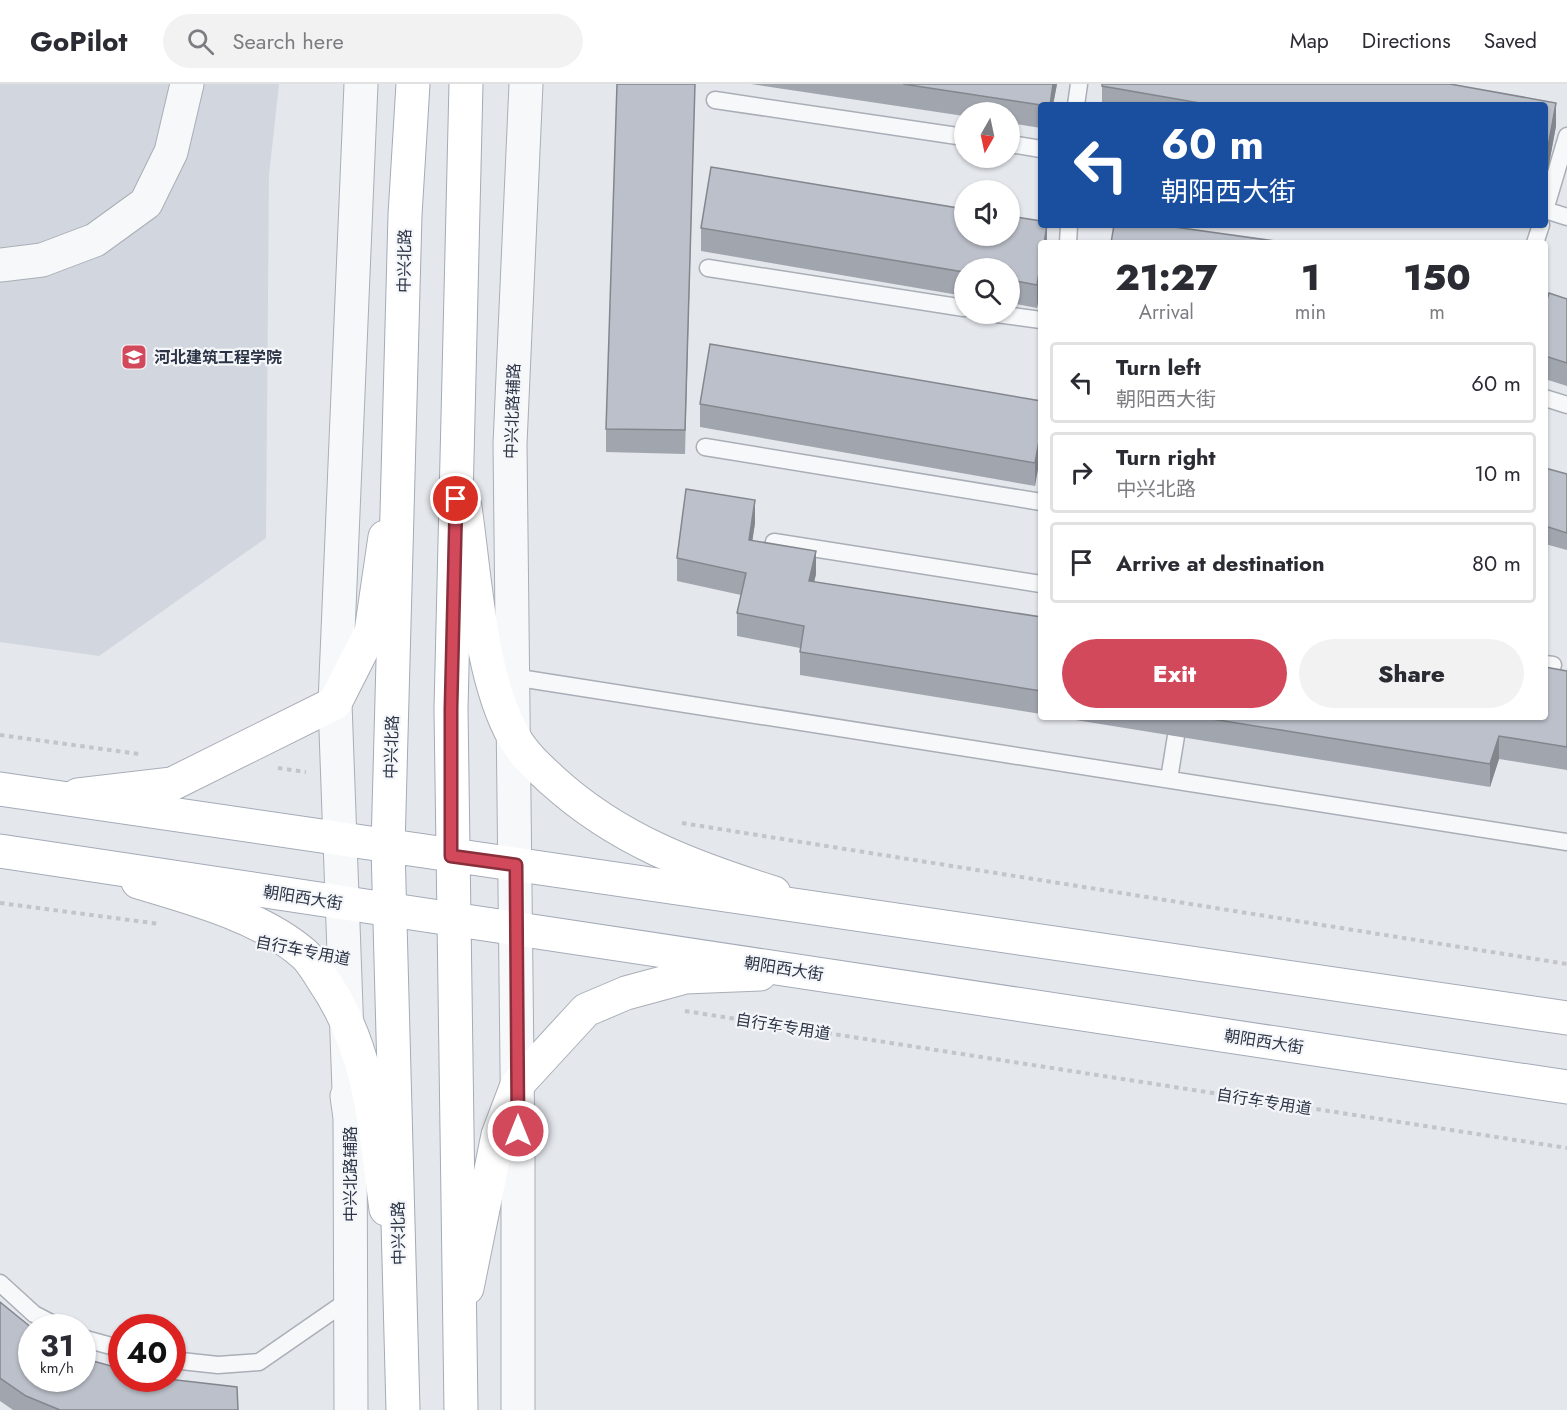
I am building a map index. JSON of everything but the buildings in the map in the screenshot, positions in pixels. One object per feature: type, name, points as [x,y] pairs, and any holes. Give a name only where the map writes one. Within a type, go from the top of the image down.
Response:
[{"type":"main road","name":"中兴北路","points":[[403,1410],[388,847],[405,215],[413,84]]},
{"type":"main road","points":[[461,1410],[454,918],[451,856],[451,708],[466,84]]},
{"type":"main road","points":[[60,797],[172,784],[335,703],[371,632],[399,446]]},
{"type":"main road","points":[[457,452],[485,646],[497,696],[514,738],[541,770],[582,807],[635,841],[716,874],[833,912]]},
{"type":"main road","points":[[0,789],[1567,1018]]},
{"type":"main road","name":"朝阳西大街","points":[[0,851],[1567,1087]]},
{"type":"main road","points":[[65,860],[191,898],[262,926],[296,947],[306,956],[332,992],[346,1019],[370,1085],[400,1320]]},
{"type":"main road","points":[[460,1325],[498,1135],[518,1085],[586,1010],[626,993],[685,977],[815,972]]},
{"type":"street","points":[[0,265],[42,260],[95,240],[146,203],[171,152],[187,84]]},
{"type":"street","points":[[350,1118],[335,703],[361,84]]},
{"type":"street","name":"中兴北路辅路","points":[[518,1155],[510,444],[526,84]]},
{"type":"street","name":"中兴北路辅路","points":[[296,947],[320,997],[341,1061],[350,1118],[351,1410]]},
{"type":"street","points":[[518,1410],[518,1155],[523,1117],[554,1045]]},
{"type":"lane","points":[[1076,102],[1079,84]]},
{"type":"lane","points":[[715,100],[954,136]]},
{"type":"lane","points":[[1548,200],[1567,136]]},
{"type":"lane","points":[[1020,146],[1038,149]]},
{"type":"lane","points":[[1548,211],[1567,217]]},
{"type":"lane","points":[[708,268],[954,306]]},
{"type":"lane","points":[[1020,317],[1038,320]]},
{"type":"lane","points":[[1548,399],[1567,405]]},
{"type":"lane","points":[[705,447],[1038,502]]},
{"type":"lane","points":[[774,542],[1038,584]]},
{"type":"lane","points":[[513,676],[1567,842]]},
{"type":"lane","points":[[1169,779],[1176,736]]},
{"type":"lane","points":[[0,1283],[34,1314]]},
{"type":"lane","points":[[186,1362],[218,1365],[259,1362],[350,1299]]},
{"type":"path","points":[[0,735],[149,754]]},
{"type":"path","points":[[266,767],[337,776]]},
{"type":"path","points":[[675,822],[1567,964]]},
{"type":"path","points":[[0,903],[164,925]]},
{"type":"path","name":"自行车专用道","points":[[682,1010],[1567,1148]]},
{"type":"shaded area","name":"河北建筑工程学院","points":[[0,84],[279,84],[269,175],[266,538],[99,656],[0,642]]},
{"type":"place","name":"河北建筑工程学院","points":[[134,357]]},
{"type":"route","points":[[456,499],[451,708],[451,856],[516,865],[518,1131]]}]
